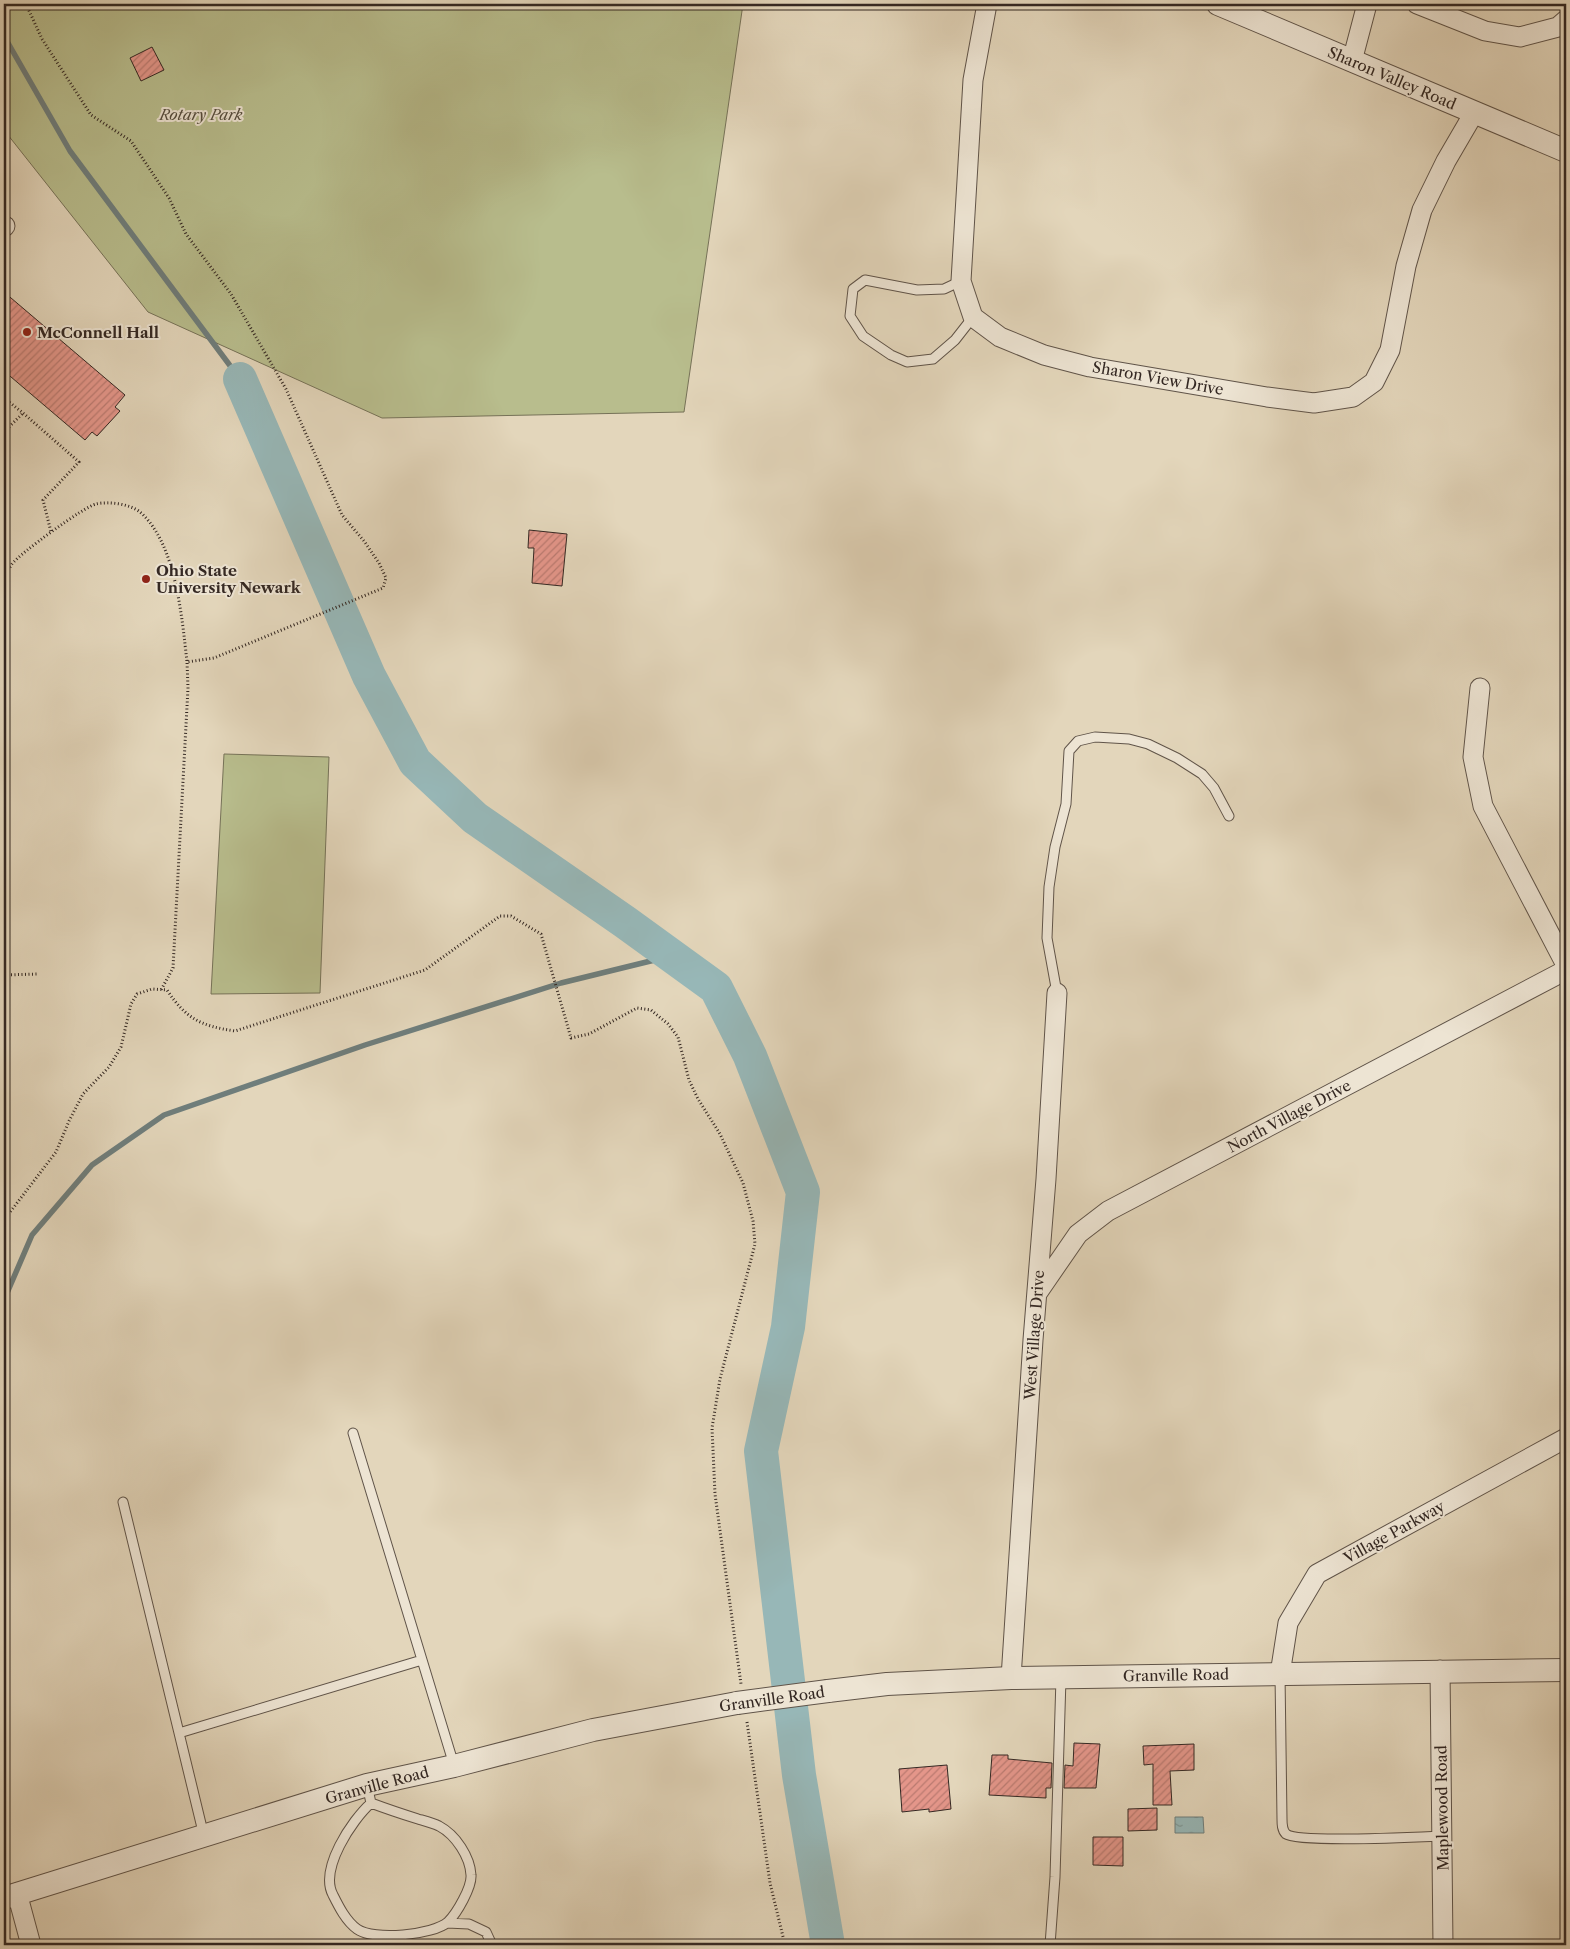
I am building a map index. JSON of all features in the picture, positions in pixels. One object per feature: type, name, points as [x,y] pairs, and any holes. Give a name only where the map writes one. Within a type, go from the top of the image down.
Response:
[{"type":"street","points":[[973,317],[961,281],[973,80],[987,4]]},
{"type":"street","name":"Sharon Valley Road","points":[[1218,4],[1566,151]]},
{"type":"street","points":[[1352,61],[1367,4]]},
{"type":"street","points":[[1417,4],[1485,31],[1520,37],[1558,27],[1566,20]]},
{"type":"street","name":"Sharon View Drive","points":[[973,317],[1000,337],[1044,354],[1090,367],[1267,397],[1314,403],[1353,397],[1374,382],[1390,350],[1406,266],[1422,210],[1446,161],[1474,113]]},
{"type":"street","points":[[1480,688],[1473,757],[1483,806],[1566,965]]},
{"type":"street","name":"North Village Drive","points":[[1037,1292],[1078,1234],[1108,1211],[1566,970]]},
{"type":"street","name":"West Village Drive","points":[[1011,1678],[1057,993]]},
{"type":"street","name":"Village Parkway","points":[[1280,1674],[1288,1623],[1317,1574],[1566,1438]]},
{"type":"street","name":"Granville Road","points":[[10,1895],[204,1836],[369,1794],[454,1766],[593,1730],[828,1691],[887,1684],[1011,1678],[1440,1670],[1566,1670]]},
{"type":"street","name":"Maplewood Road","points":[[1440,1670],[1443,1945]]},
{"type":"street","points":[[10,1895],[31,1945]]},
{"type":"lane","points":[[961,281],[944,289],[917,290],[865,280],[853,289],[850,316],[863,336],[891,355],[906,362],[933,359],[955,340],[973,317]]},
{"type":"lane","points":[[1057,993],[1047,938],[1049,887],[1055,847],[1066,804],[1070,751],[1078,741],[1095,738],[1129,739],[1148,744],[1177,758],[1202,774],[1214,788],[1229,816]]},
{"type":"lane","points":[[353,1433],[454,1766]]},
{"type":"lane","points":[[123,1502],[204,1836]]},
{"type":"lane","points":[[179,1733],[422,1660]]},
{"type":"lane","points":[[1280,1674],[1282,1828],[1286,1834],[1294,1837],[1340,1839],[1442,1836]]},
{"type":"lane","points":[[1050,1945],[1055,1877],[1061,1677]]},
{"type":"lane","points":[[447,1923],[461,1904],[472,1877],[468,1858],[455,1839],[440,1826],[369,1794],[333,1863],[329,1888],[341,1910],[358,1930],[382,1936],[407,1935],[447,1923],[469,1924],[486,1932],[492,1945]]},
{"type":"path","points":[[26,4],[42,39],[92,115],[131,140],[169,198],[186,234],[231,294],[286,389],[342,515],[379,562],[386,578],[384,588],[214,658],[187,662]]},
{"type":"path","points":[[4,398],[23,412],[79,462],[42,500],[51,533]]},
{"type":"path","points":[[4,432],[23,412]]},
{"type":"path","points":[[4,604],[6,578],[12,564],[51,533],[95,504],[120,504],[138,510],[152,524],[163,546],[173,573],[182,616],[188,688],[173,968],[162,990]]},
{"type":"path","points":[[4,1220],[56,1152],[83,1094],[109,1067],[122,1047],[131,1004],[138,994],[152,989],[167,990],[179,1009],[209,1027],[235,1031],[425,970],[500,916],[511,916],[541,934],[571,1038],[589,1034],[638,1008],[651,1010],[668,1024],[678,1036],[689,1080],[698,1099],[720,1134],[743,1183],[753,1221],[755,1244],[720,1379],[712,1428],[715,1494],[742,1704],[770,1883],[785,1945]]},
{"type":"path","points":[[4,975],[38,974]]},
{"type":"green space","name":"Rotary Park","points":[[4,4],[743,4],[684,412],[382,418],[148,312],[4,130]]},
{"type":"green space","points":[[224,754],[329,757],[320,993],[211,994]]},
{"type":"water","points":[[1175,1817],[1203,1817],[1204,1833],[1175,1833]]},
{"type":"building","points":[[152,47],[164,70],[141,81],[130,58]]},
{"type":"building","name":"McConnell Hall","points":[[4,292],[125,395],[115,407],[120,411],[97,436],[92,432],[85,440],[4,371]]},
{"type":"building","points":[[529,530],[567,534],[562,586],[532,583],[534,548],[528,548]]},
{"type":"building","points":[[1074,1743],[1100,1744],[1096,1788],[1064,1788],[1065,1765],[1073,1766]]},
{"type":"building","points":[[1194,1744],[1194,1770],[1170,1771],[1172,1805],[1153,1805],[1153,1764],[1144,1765],[1143,1746]]},
{"type":"building","points":[[992,1755],[1008,1755],[1008,1759],[1052,1763],[1051,1788],[1046,1788],[1046,1798],[989,1795]]},
{"type":"building","points":[[947,1765],[951,1809],[929,1812],[929,1809],[902,1812],[899,1769]]},
{"type":"building","points":[[1157,1808],[1157,1830],[1128,1831],[1128,1809]]},
{"type":"building","points":[[1093,1837],[1123,1837],[1123,1866],[1093,1865]]},
{"type":"waterway","points":[[4,36],[70,151],[240,379]]},
{"type":"waterway","points":[[240,379],[369,676],[415,762],[475,818],[716,988],[750,1056],[803,1192],[788,1327],[761,1451],[799,1775],[828,1945]]},
{"type":"waterway","points":[[4,1300],[32,1235],[92,1165],[164,1115],[365,1045],[561,983],[671,956]]},
{"type":"place","name":"McConnell Hall","points":[[27,332]]},
{"type":"place","name":"Ohio State University Newark","points":[[146,579]]}]
